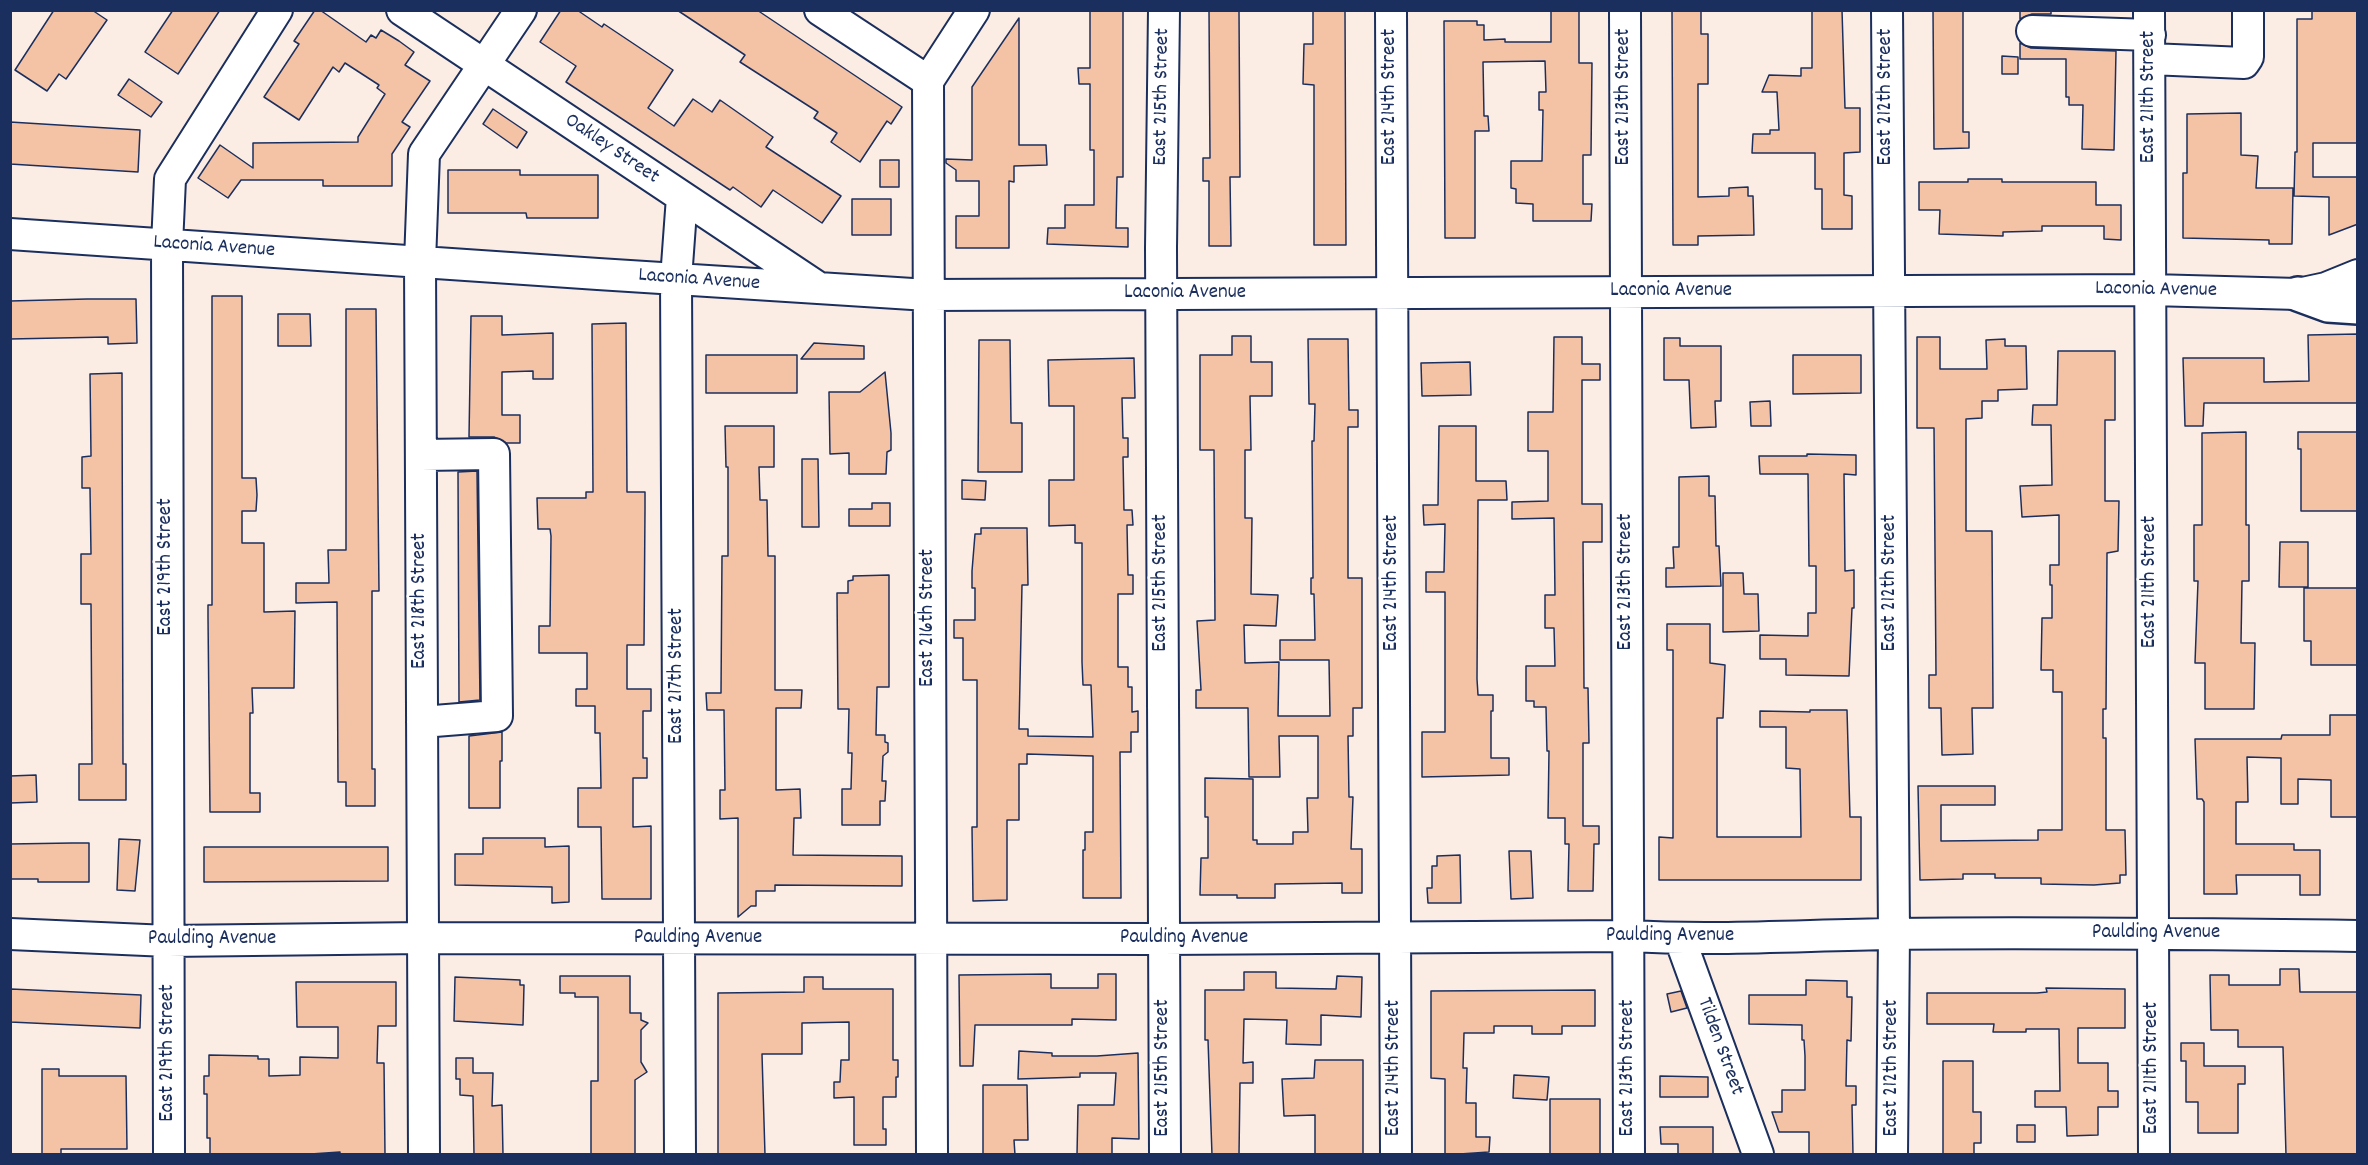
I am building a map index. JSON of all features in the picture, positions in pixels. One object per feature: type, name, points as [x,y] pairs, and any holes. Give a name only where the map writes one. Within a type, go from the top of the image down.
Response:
[{"type":"main road","points":[[2298,294],[2328,305],[2358,307]]},
{"type":"street","name":"East 219th Street","points":[[169,1155],[166,245],[170,179],[277,10]]},
{"type":"street","name":"Oakley Street","points":[[402,10],[820,289]]},
{"type":"street","name":"East 218th Street","points":[[424,1155],[420,262],[424,154],[521,10]]},
{"type":"street","points":[[820,10],[928,81],[974,10]]},
{"type":"street","name":"East 215th Street","points":[[1164,10],[1161,294],[1165,1155]]},
{"type":"street","name":"East 214th Street","points":[[1391,10],[1396,1155]]},
{"type":"street","name":"East 213th Street","points":[[1624,10],[1629,1155]]},
{"type":"street","name":"East 212th Street","points":[[1887,10],[1894,934],[1892,1155]]},
{"type":"street","points":[[2032,31],[2149,35],[2244,63],[2248,57],[2248,10]]},
{"type":"street","name":"East 211th Street","points":[[2149,35],[2154,1155]]},
{"type":"street","name":"East 216th Street","points":[[928,81],[932,1155]]},
{"type":"street","name":"East 217th Street","points":[[680,1155],[676,279],[682,197]]},
{"type":"street","name":"Laconia Avenue","points":[[10,234],[928,295],[2151,290],[2298,294],[2319,290],[2358,275]]},
{"type":"street","points":[[421,455],[494,454],[497,716],[422,722]]},
{"type":"street","name":"Paulding Avenue","points":[[10,934],[168,941],[1629,936],[1680,939],[1894,934],[2152,933],[2358,936]]},
{"type":"street","name":"Tilden Street","points":[[1680,939],[1758,1155]]},
{"type":"building","points":[[54,10],[92,10],[107,20],[66,79],[59,74],[47,91],[15,70]]},
{"type":"building","points":[[173,10],[220,10],[178,74],[145,52]]},
{"type":"building","points":[[315,10],[320,10],[366,42],[371,35],[376,38],[381,30],[399,41],[414,52],[405,65],[430,81],[402,122],[410,127],[392,154],[392,186],[323,186],[323,180],[241,180],[228,198],[198,178],[220,145],[253,168],[253,143],[358,142],[358,137],[385,94],[377,88],[379,85],[345,63],[339,72],[333,67],[299,120],[264,97],[299,44],[294,41]]},
{"type":"building","points":[[561,10],[577,10],[602,27],[604,24],[673,70],[648,108],[674,126],[693,99],[712,112],[720,100],[773,137],[766,147],[841,196],[822,223],[773,190],[761,207],[733,187],[730,190],[566,82],[576,66],[540,42]]},
{"type":"building","points":[[677,10],[757,10],[902,107],[891,124],[887,121],[860,162],[831,142],[837,133],[814,118],[818,112],[740,62],[745,55]]},
{"type":"building","points":[[1090,10],[1123,10],[1123,177],[1117,177],[1116,228],[1128,228],[1128,247],[1047,244],[1048,228],[1065,228],[1065,205],[1094,205],[1094,150],[1090,150],[1090,84],[1079,84],[1078,68],[1090,68]]},
{"type":"building","points":[[1209,10],[1239,10],[1240,177],[1230,177],[1231,246],[1209,246],[1209,181],[1203,181],[1203,158],[1210,158]]},
{"type":"building","points":[[1313,10],[1345,10],[1346,245],[1314,245],[1314,85],[1303,84],[1304,44],[1313,44]]},
{"type":"building","points":[[1551,10],[1579,10],[1579,63],[1592,63],[1591,155],[1583,155],[1583,204],[1592,204],[1591,221],[1533,221],[1533,204],[1516,203],[1516,189],[1511,188],[1511,161],[1542,161],[1543,110],[1539,110],[1539,92],[1546,92],[1545,61],[1483,62],[1484,116],[1488,116],[1489,131],[1475,131],[1475,238],[1445,238],[1444,21],[1477,21],[1477,25],[1484,25],[1484,40],[1551,42]]},
{"type":"building","points":[[1672,10],[1701,10],[1701,34],[1708,34],[1708,84],[1698,84],[1698,197],[1729,196],[1729,188],[1748,187],[1748,196],[1753,196],[1754,235],[1698,236],[1698,245],[1673,245]]},
{"type":"building","points":[[1812,10],[1842,10],[1845,108],[1860,108],[1860,152],[1844,153],[1844,195],[1852,196],[1852,229],[1822,229],[1822,189],[1815,189],[1815,153],[1752,153],[1753,134],[1770,134],[1770,130],[1779,130],[1777,92],[1762,92],[1769,75],[1801,76],[1801,68],[1812,68]]},
{"type":"building","points":[[1933,10],[1963,10],[1963,132],[1969,132],[1969,148],[1934,149]]},
{"type":"building","points":[[2020,10],[2051,10],[2051,14],[2032,14],[2020,19]]},
{"type":"building","points":[[2312,10],[2358,10],[2358,143],[2313,143],[2313,177],[2358,177],[2358,224],[2329,235],[2329,197],[2294,196],[2295,152],[2297,152],[2297,19],[2312,19]]},
{"type":"building","points":[[1019,18],[1019,145],[1046,145],[1047,165],[1014,166],[1014,182],[1009,181],[1009,248],[956,248],[956,216],[979,216],[979,181],[956,181],[956,170],[946,163],[946,159],[972,160],[972,87]]},
{"type":"building","points":[[2020,43],[2031,48],[2116,51],[2114,150],[2082,149],[2083,105],[2069,105],[2069,97],[2066,97],[2066,59],[2020,59]]},
{"type":"building","points":[[2002,56],[2018,57],[2018,74],[2002,74]]},
{"type":"building","points":[[129,79],[162,102],[151,117],[118,95]]},
{"type":"building","points":[[493,109],[527,132],[517,148],[483,124]]},
{"type":"building","points":[[2241,113],[2241,155],[2258,156],[2256,188],[2293,188],[2292,244],[2269,244],[2269,240],[2183,238],[2183,173],[2187,173],[2187,114]]},
{"type":"building","points":[[10,122],[140,130],[138,172],[10,164]]},
{"type":"building","points":[[880,160],[899,160],[899,187],[880,187]]},
{"type":"building","points":[[448,170],[520,170],[520,175],[598,175],[598,218],[527,218],[526,213],[448,213]]},
{"type":"building","points":[[1968,179],[2002,179],[2002,182],[2096,182],[2096,205],[2121,205],[2121,240],[2104,239],[2104,226],[2042,226],[2042,231],[2003,232],[2003,236],[1939,234],[1940,210],[1919,210],[1919,182],[1968,182]]},
{"type":"building","points":[[852,199],[891,199],[891,235],[852,235]]},
{"type":"building","points":[[212,296],[242,296],[242,478],[256,478],[257,495],[256,511],[242,511],[242,543],[264,543],[264,612],[295,611],[294,688],[252,688],[250,793],[260,793],[260,812],[210,812],[208,605],[212,605]]},
{"type":"building","points":[[136,299],[137,343],[108,344],[108,337],[10,339],[10,301]]},
{"type":"building","points":[[346,309],[376,309],[379,591],[372,591],[372,769],[375,769],[375,806],[346,806],[346,782],[338,782],[337,602],[296,603],[296,583],[329,583],[328,550],[346,550]]},
{"type":"building","points":[[278,314],[310,314],[311,346],[278,346]]},
{"type":"building","points":[[471,316],[502,316],[502,335],[553,333],[553,379],[533,379],[533,371],[502,372],[502,415],[520,415],[520,443],[506,443],[494,437],[469,437]]},
{"type":"building","points":[[626,323],[627,492],[645,492],[644,645],[627,645],[627,689],[651,689],[651,711],[643,711],[643,758],[647,758],[647,778],[633,778],[633,827],[651,826],[651,899],[602,899],[601,827],[578,827],[578,788],[601,788],[600,733],[595,733],[595,706],[576,706],[576,689],[587,689],[587,653],[539,653],[539,626],[550,626],[551,536],[550,529],[538,529],[537,498],[586,498],[586,492],[593,492],[592,324]]},
{"type":"building","points":[[2358,334],[2358,403],[2204,403],[2203,426],[2185,426],[2183,358],[2264,358],[2264,382],[2309,381],[2308,335]]},
{"type":"building","points":[[1232,336],[1251,336],[1251,362],[1272,362],[1272,396],[1250,396],[1251,450],[1245,450],[1245,518],[1252,518],[1251,594],[1278,595],[1276,626],[1244,625],[1245,663],[1279,662],[1278,716],[1330,716],[1329,660],[1280,660],[1280,640],[1315,640],[1314,594],[1311,594],[1311,578],[1313,578],[1312,441],[1314,441],[1315,404],[1309,404],[1308,339],[1348,339],[1349,410],[1358,410],[1358,427],[1348,427],[1348,578],[1362,578],[1362,708],[1353,708],[1353,736],[1348,736],[1349,797],[1353,797],[1351,849],[1362,849],[1362,893],[1342,893],[1342,883],[1275,884],[1275,898],[1200,895],[1201,858],[1208,858],[1205,778],[1253,779],[1253,840],[1257,840],[1257,844],[1293,844],[1293,832],[1308,832],[1307,798],[1318,798],[1318,736],[1279,736],[1280,777],[1249,777],[1248,708],[1196,708],[1196,690],[1201,690],[1197,621],[1215,620],[1214,450],[1200,450],[1200,355],[1232,355]]},
{"type":"building","points":[[1554,337],[1582,337],[1582,364],[1600,364],[1600,380],[1582,380],[1582,504],[1602,504],[1602,542],[1583,542],[1584,688],[1588,688],[1589,743],[1583,743],[1583,826],[1599,826],[1599,844],[1594,844],[1593,891],[1568,891],[1569,844],[1565,844],[1565,818],[1548,818],[1549,751],[1547,751],[1546,707],[1534,707],[1534,701],[1526,701],[1526,666],[1555,666],[1554,628],[1545,628],[1545,595],[1555,595],[1554,518],[1512,519],[1512,502],[1548,501],[1548,451],[1528,451],[1528,412],[1553,412]]},
{"type":"building","points":[[1917,337],[1940,337],[1940,369],[1987,369],[1986,340],[2005,339],[2005,346],[2026,346],[2027,389],[1998,390],[1998,401],[1982,401],[1982,418],[1966,419],[1966,531],[1992,531],[1993,708],[1972,708],[1973,754],[1942,755],[1941,708],[1929,708],[1929,675],[1936,675],[1934,428],[1917,428]]},
{"type":"building","points":[[1664,338],[1680,338],[1680,346],[1721,346],[1721,401],[1715,401],[1716,427],[1691,428],[1689,380],[1664,380]]},
{"type":"building","points":[[979,340],[1010,340],[1011,423],[1022,423],[1022,472],[978,472]]},
{"type":"building","points":[[814,343],[864,346],[864,359],[801,359]]},
{"type":"building","points":[[2058,351],[2115,351],[2115,420],[2105,420],[2105,501],[2119,501],[2118,551],[2107,553],[2106,709],[2103,709],[2103,738],[2106,738],[2106,830],[2125,830],[2126,875],[2120,875],[2120,883],[2094,885],[2041,884],[2041,878],[1995,878],[1995,874],[1963,874],[1963,879],[1920,880],[1918,786],[1995,786],[1995,805],[1941,805],[1941,841],[2038,840],[2038,830],[2062,830],[2062,692],[2053,692],[2053,670],[2041,670],[2042,618],[2052,618],[2050,565],[2059,565],[2059,515],[2022,517],[2020,486],[2052,485],[2051,425],[2032,425],[2033,405],[2057,405]]},
{"type":"building","points":[[706,355],[797,355],[797,393],[706,393]]},
{"type":"building","points":[[1793,355],[1861,355],[1861,393],[1793,394]]},
{"type":"building","points":[[1134,358],[1135,398],[1122,398],[1123,438],[1128,438],[1128,457],[1123,457],[1124,510],[1132,510],[1133,525],[1127,525],[1128,575],[1133,575],[1133,594],[1118,594],[1118,667],[1128,667],[1128,687],[1132,687],[1132,712],[1138,711],[1138,732],[1131,732],[1131,752],[1120,752],[1121,898],[1083,898],[1085,832],[1093,832],[1093,756],[1027,754],[1027,764],[1019,764],[1019,820],[1007,820],[1007,900],[973,901],[972,827],[977,827],[977,680],[963,680],[963,638],[954,638],[954,620],[975,620],[975,588],[972,588],[972,571],[975,534],[981,534],[981,528],[1027,528],[1028,585],[1022,585],[1019,729],[1028,729],[1028,736],[1093,737],[1091,685],[1083,685],[1082,543],[1075,543],[1075,525],[1049,526],[1049,480],[1074,480],[1074,406],[1049,406],[1048,360]]},
{"type":"building","points":[[1470,362],[1471,395],[1422,396],[1421,363]]},
{"type":"building","points":[[885,372],[891,433],[891,450],[887,452],[886,474],[849,474],[849,453],[830,454],[829,392],[860,392]]},
{"type":"building","points":[[122,373],[123,764],[126,764],[126,800],[79,800],[79,764],[92,764],[91,604],[81,604],[81,554],[91,554],[90,488],[82,488],[82,457],[91,456],[90,374]]},
{"type":"building","points":[[1770,401],[1771,426],[1751,426],[1750,402]]},
{"type":"building","points":[[725,426],[774,426],[774,467],[759,467],[760,500],[767,500],[768,556],[775,556],[775,690],[802,690],[801,708],[776,708],[776,790],[800,789],[801,818],[794,818],[793,855],[902,856],[902,886],[775,885],[775,891],[756,891],[756,906],[751,906],[738,917],[738,818],[720,819],[720,790],[725,790],[724,710],[707,710],[706,693],[721,693],[722,556],[728,556],[728,467],[726,467]]},
{"type":"building","points":[[1439,426],[1476,426],[1476,481],[1506,481],[1507,500],[1478,500],[1477,679],[1478,695],[1493,695],[1491,758],[1509,758],[1509,775],[1422,777],[1422,732],[1445,732],[1445,592],[1426,592],[1426,572],[1444,572],[1445,524],[1424,525],[1423,505],[1438,505]]},
{"type":"building","points":[[2246,432],[2246,525],[2249,525],[2249,581],[2242,581],[2241,643],[2255,643],[2254,709],[2205,709],[2205,663],[2195,663],[2198,581],[2194,581],[2194,525],[2202,525],[2202,433]]},
{"type":"building","points":[[2298,432],[2358,432],[2358,511],[2301,511],[2301,449],[2298,449]]},
{"type":"building","points":[[1807,454],[1856,455],[1856,475],[1844,474],[1845,571],[1854,570],[1849,676],[1786,675],[1786,659],[1760,659],[1760,635],[1808,636],[1808,613],[1816,613],[1816,566],[1809,566],[1808,474],[1760,474],[1759,456],[1807,456]]},
{"type":"building","points":[[802,459],[818,459],[819,527],[802,527]]},
{"type":"building","points":[[477,471],[480,700],[459,702],[458,472]]},
{"type":"building","points":[[1709,476],[1709,496],[1715,496],[1716,546],[1719,546],[1721,586],[1666,587],[1666,568],[1674,568],[1673,547],[1679,547],[1679,477]]},
{"type":"building","points":[[962,480],[986,481],[985,500],[962,499]]},
{"type":"building","points":[[872,503],[890,503],[890,526],[849,526],[849,509],[872,509]]},
{"type":"building","points":[[2280,542],[2308,542],[2308,587],[2279,587]]},
{"type":"building","points":[[1723,573],[1743,573],[1744,594],[1758,594],[1759,631],[1723,632]]},
{"type":"building","points":[[889,575],[889,687],[877,687],[876,735],[885,735],[885,742],[888,743],[888,752],[883,756],[882,781],[886,781],[885,801],[880,801],[880,825],[842,825],[842,789],[851,789],[852,753],[848,753],[849,709],[838,709],[837,593],[848,593],[848,581],[853,580],[853,576]]},
{"type":"building","points":[[2304,588],[2358,588],[2358,665],[2311,665],[2311,641],[2304,641]]},
{"type":"building","points":[[1667,624],[1710,624],[1710,663],[1725,665],[1723,718],[1717,718],[1717,837],[1801,837],[1800,769],[1786,768],[1786,727],[1760,727],[1760,711],[1847,710],[1850,817],[1861,817],[1861,880],[1659,880],[1659,837],[1673,838],[1673,650],[1667,650]]},
{"type":"building","points":[[2330,715],[2358,715],[2358,817],[2331,817],[2331,780],[2298,779],[2298,804],[2281,804],[2281,758],[2247,757],[2248,802],[2236,802],[2236,844],[2294,844],[2294,850],[2320,850],[2320,895],[2300,895],[2300,875],[2236,875],[2237,894],[2204,894],[2204,802],[2202,799],[2197,799],[2195,739],[2281,739],[2282,735],[2330,735]]},
{"type":"building","points":[[502,732],[500,808],[469,808],[469,736]]},
{"type":"building","points":[[36,775],[37,802],[10,803],[10,776]]},
{"type":"building","points":[[483,838],[545,838],[545,847],[569,846],[569,902],[552,903],[552,887],[455,885],[455,854],[483,854]]},
{"type":"building","points":[[119,839],[140,840],[135,891],[117,890]]},
{"type":"building","points":[[89,843],[89,882],[38,882],[38,879],[10,879],[10,844]]},
{"type":"building","points":[[204,847],[388,847],[388,881],[204,882]]},
{"type":"building","points":[[1509,851],[1531,851],[1533,898],[1511,899]]},
{"type":"building","points":[[1460,855],[1461,903],[1428,903],[1427,888],[1432,888],[1432,866],[1437,866],[1437,856]]},
{"type":"building","points":[[2280,969],[2299,969],[2300,992],[2358,992],[2358,1155],[2286,1155],[2283,1047],[2238,1047],[2238,1030],[2211,1030],[2210,975],[2229,975],[2229,985],[2280,985]]},
{"type":"building","points":[[1244,972],[1276,972],[1276,988],[1336,989],[1337,976],[1362,977],[1361,1017],[1321,1015],[1321,1045],[1286,1044],[1287,1020],[1244,1019],[1243,1063],[1253,1062],[1253,1083],[1240,1083],[1239,1155],[1212,1155],[1208,1040],[1205,1040],[1205,990],[1244,990]]},
{"type":"building","points":[[1051,974],[1051,988],[1098,988],[1098,974],[1116,974],[1116,1020],[1072,1019],[1072,1025],[975,1025],[973,1066],[960,1066],[959,975]]},
{"type":"building","points":[[560,976],[630,976],[630,1013],[641,1013],[641,1020],[648,1023],[641,1030],[641,1062],[647,1072],[635,1080],[635,1155],[591,1155],[591,1081],[598,1081],[598,997],[575,997],[575,993],[560,993]]},
{"type":"building","points":[[455,977],[520,980],[520,985],[524,985],[523,1025],[454,1021]]},
{"type":"building","points":[[804,977],[823,977],[823,989],[893,989],[893,1060],[898,1060],[898,1077],[896,1077],[896,1097],[883,1097],[883,1129],[886,1129],[886,1145],[854,1145],[854,1097],[834,1098],[834,1082],[840,1082],[841,1060],[849,1060],[849,1022],[802,1023],[802,1054],[762,1054],[765,1155],[718,1155],[718,993],[804,992]]},
{"type":"building","points":[[1806,980],[1847,981],[1847,997],[1852,997],[1851,1041],[1847,1040],[1846,1086],[1856,1086],[1856,1105],[1852,1105],[1853,1155],[1809,1155],[1809,1132],[1779,1132],[1772,1112],[1782,1112],[1782,1090],[1805,1090],[1802,1025],[1749,1024],[1749,995],[1806,995]]},
{"type":"building","points":[[296,982],[396,982],[396,1026],[378,1026],[377,1063],[384,1063],[385,1155],[340,1155],[340,1152],[296,1155],[210,1155],[210,1138],[207,1138],[207,1094],[204,1094],[204,1076],[209,1076],[209,1055],[258,1056],[258,1059],[269,1059],[269,1076],[300,1075],[300,1057],[338,1058],[338,1027],[297,1027]]},
{"type":"building","points":[[2046,988],[2125,989],[2125,1028],[2078,1028],[2078,1063],[2108,1063],[2108,1091],[2118,1091],[2118,1107],[2098,1107],[2098,1135],[2067,1136],[2066,1107],[2035,1107],[2035,1091],[2060,1091],[2059,1029],[1993,1032],[1994,1024],[1927,1024],[1927,993],[2037,993],[2047,992]]},
{"type":"building","points":[[11,989],[141,995],[140,1028],[10,1022]]},
{"type":"building","points":[[1595,990],[1595,1026],[1562,1026],[1562,1034],[1532,1034],[1532,1026],[1494,1026],[1494,1033],[1464,1033],[1463,1068],[1467,1068],[1466,1103],[1476,1103],[1476,1137],[1490,1137],[1489,1152],[1445,1155],[1445,1079],[1431,1078],[1431,991]]},
{"type":"building","points":[[1681,991],[1687,1008],[1671,1012],[1667,994]]},
{"type":"building","points":[[2181,1043],[2204,1043],[2204,1066],[2245,1066],[2245,1084],[2238,1084],[2238,1133],[2198,1133],[2198,1102],[2186,1102],[2186,1061],[2181,1061]]},
{"type":"building","points":[[1019,1051],[1052,1053],[1052,1056],[1138,1053],[1139,1139],[1112,1138],[1112,1155],[1077,1155],[1078,1105],[1114,1105],[1116,1073],[1080,1073],[1080,1077],[1018,1079]]},
{"type":"building","points":[[456,1058],[473,1058],[473,1073],[493,1073],[492,1106],[502,1105],[503,1155],[474,1155],[473,1096],[460,1095],[460,1079],[456,1079]]},
{"type":"building","points":[[1315,1060],[1363,1060],[1363,1155],[1315,1155],[1315,1115],[1284,1116],[1282,1079],[1314,1078]]},
{"type":"building","points":[[1943,1061],[1973,1061],[1973,1112],[1981,1112],[1981,1143],[1974,1143],[1974,1155],[1943,1155]]},
{"type":"building","points":[[42,1069],[59,1069],[59,1076],[126,1076],[127,1149],[61,1149],[61,1155],[42,1155]]},
{"type":"building","points":[[1514,1075],[1549,1077],[1547,1100],[1513,1098]]},
{"type":"building","points":[[1660,1076],[1708,1077],[1708,1097],[1660,1097]]},
{"type":"building","points":[[983,1085],[1027,1085],[1028,1140],[1014,1140],[1015,1155],[983,1155]]},
{"type":"building","points":[[1550,1099],[1600,1099],[1600,1155],[1550,1155]]},
{"type":"building","points":[[2017,1125],[2035,1125],[2035,1142],[2017,1142]]},
{"type":"building","points":[[1660,1127],[1713,1127],[1713,1155],[1678,1155],[1678,1144],[1661,1144]]}]
